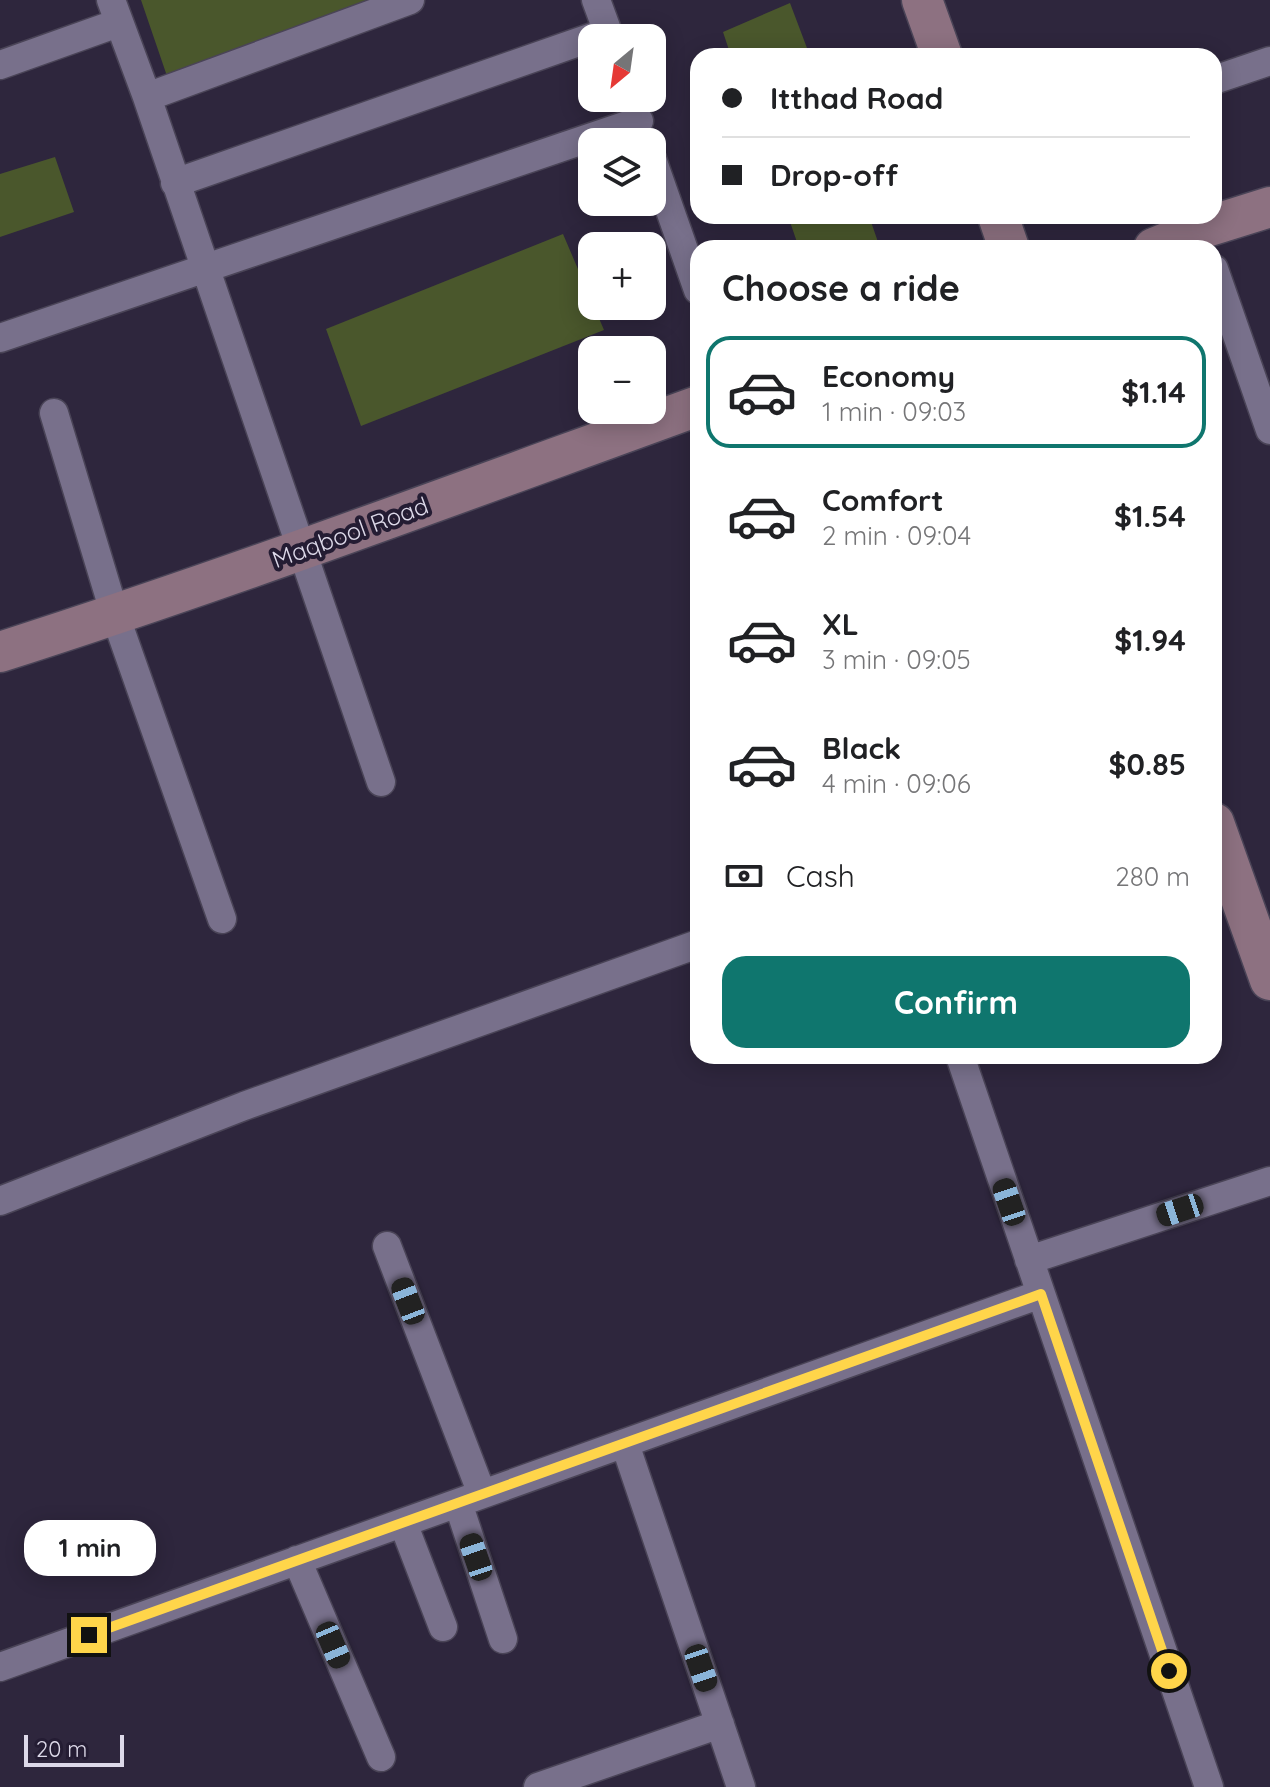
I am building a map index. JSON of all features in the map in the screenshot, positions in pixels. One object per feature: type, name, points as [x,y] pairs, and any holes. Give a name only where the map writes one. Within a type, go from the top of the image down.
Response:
[{"type":"street","points":[[147,97],[410,0]]},
{"type":"street","points":[[596,0],[604,24]]},
{"type":"street","points":[[922,0],[939,48]]},
{"type":"street","points":[[0,65],[115,11],[207,270],[381,782]]},
{"type":"street","points":[[175,183],[578,45]]},
{"type":"street","points":[[1222,77],[1270,61]]},
{"type":"street","points":[[0,338],[207,270],[638,120]]},
{"type":"street","points":[[666,199],[690,267]]},
{"type":"street","points":[[1204,239],[1270,207]]},
{"type":"street","points":[[1222,292],[1270,430]]},
{"type":"street","name":"Maqbool Road","points":[[0,652],[302,550],[690,409]]},
{"type":"street","points":[[54,413],[115,615],[222,919]]},
{"type":"street","points":[[1222,845],[1270,980]]},
{"type":"street","points":[[0,1201],[244,1106],[690,947]]},
{"type":"street","points":[[963,1064],[1209,1787]]},
{"type":"street","points":[[1029,1260],[1270,1181]]},
{"type":"street","points":[[387,1246],[470,1498],[503,1639]]},
{"type":"street","points":[[0,1667],[1041,1294]]},
{"type":"street","points":[[625,1444],[741,1787]]},
{"type":"street","points":[[403,1523],[443,1627]]},
{"type":"street","points":[[297,1560],[381,1757]]},
{"type":"street","points":[[538,1787],[720,1724]]},
{"type":"green space","points":[[141,0],[383,0],[168,79]]},
{"type":"green space","points":[[790,3],[807,48],[728,48],[723,32]]},
{"type":"green space","points":[[55,157],[74,212],[0,237],[0,174]]},
{"type":"green space","points":[[791,224],[872,224],[877,240],[796,240]]},
{"type":"green space","points":[[563,234],[578,269],[578,320],[600,320],[604,330],[589,336],[578,336],[578,340],[361,426],[326,329]]},
{"type":"route","points":[[89,1635],[1041,1294],[1169,1671]]}]
